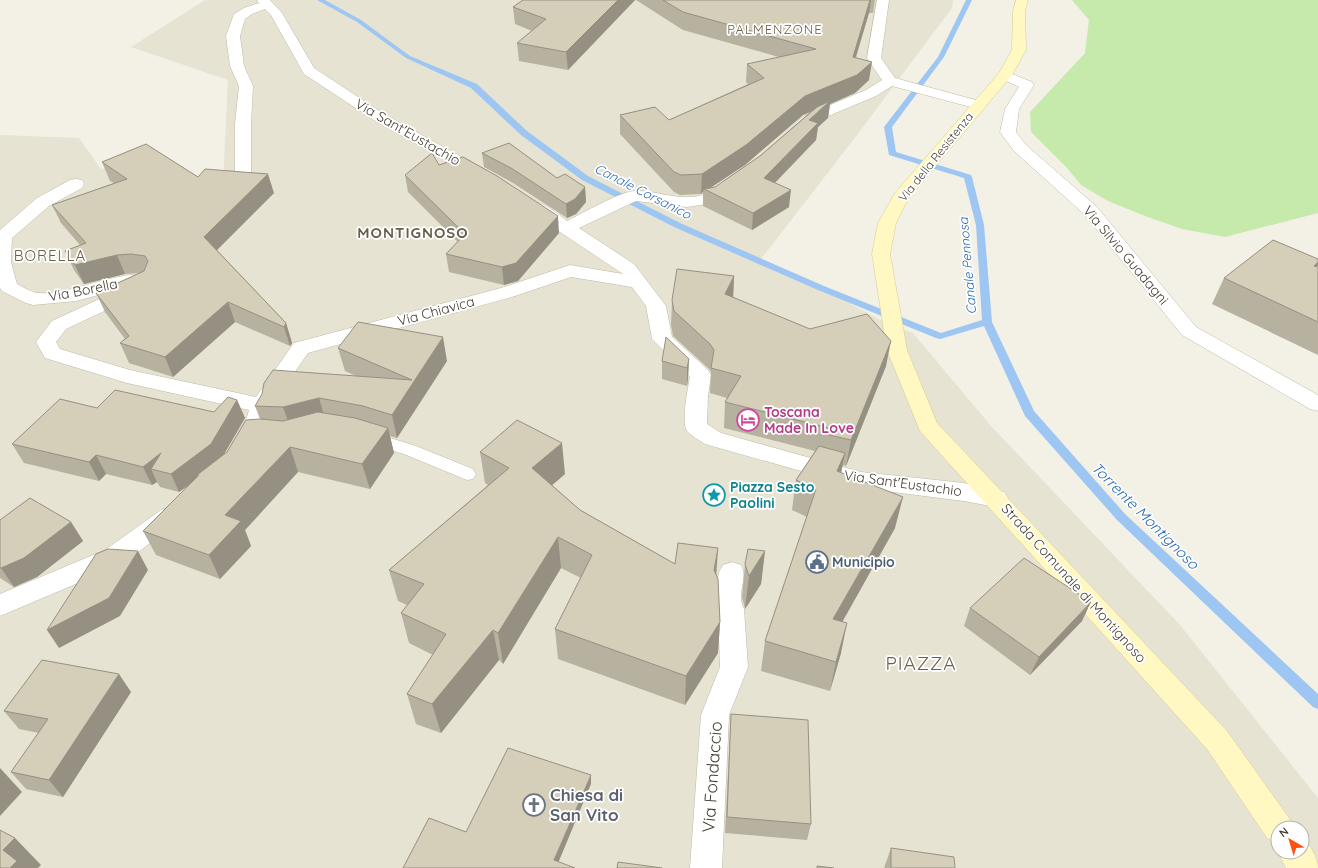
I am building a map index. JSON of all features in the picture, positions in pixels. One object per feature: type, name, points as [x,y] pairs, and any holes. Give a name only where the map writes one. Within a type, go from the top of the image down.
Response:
[{"type":"street","points":[[883,0],[874,58],[890,81],[978,105]]},
{"type":"street","name":"Via della Resistenza","points":[[891,317],[881,254],[887,223],[901,197],[1005,75],[1019,50],[1019,11],[1022,0]]},
{"type":"street","points":[[242,179],[243,124],[246,86],[237,66],[233,36],[239,18],[248,11],[265,2]]},
{"type":"street","name":"Via Sant'Eustachio","points":[[265,2],[276,13],[309,71],[382,119],[493,181]]},
{"type":"street","name":"Via Silvio Guadagni","points":[[1005,75],[1027,84],[1012,109],[1008,132],[1020,148],[1091,211],[1189,331],[1318,404]]},
{"type":"street","points":[[789,135],[809,119],[871,92],[890,81]]},
{"type":"street","points":[[566,228],[605,208],[634,196],[687,202],[707,200],[740,177]]},
{"type":"street","name":"Via Borella","points":[[76,184],[44,202],[3,237],[2,262],[9,287],[33,300],[76,294],[128,281],[145,280],[144,285],[59,325],[46,342],[52,353],[127,376],[261,405]]},
{"type":"street","name":"Via Sant'Eustachio","points":[[520,197],[628,268],[656,306],[662,339],[700,375],[697,396],[696,427],[713,439],[861,480],[964,492],[996,498]]},
{"type":"street","name":"Via Chiavica","points":[[232,464],[258,437],[258,417],[261,405],[301,348],[508,292],[570,271],[638,282]]},
{"type":"street","name":"Strada Comunale di Montignoso","points":[[891,317],[898,350],[928,426],[996,498],[1217,740],[1272,820]]},
{"type":"street","points":[[0,606],[114,557],[184,504]]},
{"type":"street","name":"Via Fondaccio","points":[[706,868],[715,715],[734,667],[731,608],[727,601],[732,572]]},
{"type":"lane","points":[[355,434],[410,450],[467,474]]},
{"type":"shaded area","points":[[205,0],[953,0],[952,8],[854,139],[761,259],[821,288],[892,326],[913,333],[991,426],[1180,625],[1318,798],[1318,868],[0,868],[0,135],[79,138],[101,169],[168,157],[188,182],[223,183],[228,80],[131,47]]},
{"type":"green space","points":[[1072,0],[1318,0],[1318,213],[1225,237],[1182,229],[1145,216],[1108,201],[1081,185],[1067,168],[1031,132],[1030,112],[1085,53],[1089,20]]},
{"type":"building","points":[[523,0],[618,0],[566,52],[517,43],[546,19],[513,7]]},
{"type":"building","points":[[663,0],[870,0],[853,57],[872,62],[857,75],[805,96],[746,145],[702,174],[681,175],[674,172],[620,115],[655,107],[669,120],[764,78],[747,64],[816,49],[683,12]]},
{"type":"building","points":[[830,101],[809,120],[818,123],[764,178],[791,190],[753,213],[704,189],[715,187],[760,156],[817,107]]},
{"type":"building","points":[[509,143],[557,178],[565,174],[585,187],[575,199],[566,204],[511,168],[482,153]]},
{"type":"building","points":[[146,144],[198,177],[205,169],[268,174],[204,237],[286,323],[284,327],[228,302],[165,357],[120,343],[129,336],[96,293],[144,271],[148,261],[145,256],[131,254],[117,255],[75,265],[65,251],[86,243],[52,205],[127,179],[102,162]]},
{"type":"building","points":[[432,153],[439,165],[463,157],[497,176],[558,216],[516,263],[502,267],[446,254],[465,234],[405,175]]},
{"type":"building","points":[[1273,240],[1318,259],[1318,262],[1314,266],[1318,267],[1318,322],[1224,278]]},
{"type":"building","points":[[677,269],[734,276],[725,294],[810,329],[867,314],[891,341],[851,440],[829,435],[833,429],[725,402],[741,376],[711,368],[714,350],[710,344],[674,311],[672,300]]},
{"type":"building","points":[[358,322],[443,337],[392,415],[363,406],[319,398],[283,407],[255,406],[262,394],[264,383],[273,370],[412,380],[338,348]]},
{"type":"building","points":[[666,337],[689,359],[687,368],[662,361]]},
{"type":"building","points":[[115,390],[214,412],[228,397],[237,400],[211,444],[171,474],[151,469],[161,453],[143,467],[96,455],[89,462],[12,444],[60,399],[97,408]]},
{"type":"building","points":[[318,412],[355,418],[388,428],[362,464],[290,447],[225,515],[241,521],[209,555],[143,531],[199,475],[197,475],[227,452],[246,420],[260,419],[283,421]]},
{"type":"building","points":[[517,420],[562,443],[532,468],[580,510],[675,564],[678,543],[718,548],[714,570],[718,579],[720,622],[686,676],[555,629],[592,555],[558,537],[498,633],[493,630],[432,704],[407,694],[446,634],[401,613],[424,584],[389,570],[509,468],[480,452]]},
{"type":"building","name":"Municipio","points":[[819,446],[845,453],[837,471],[903,497],[833,619],[847,623],[836,662],[765,641],[816,489],[796,480]]},
{"type":"building","points":[[30,498],[71,522],[24,558],[0,568],[0,520]]},
{"type":"building","points":[[108,549],[138,551],[109,598],[47,630],[96,554]]},
{"type":"building","points":[[748,549],[765,551],[749,576],[745,564]]},
{"type":"building","points":[[1024,558],[1091,602],[1039,657],[970,608]]},
{"type":"building","points":[[42,660],[119,674],[49,780],[11,772],[48,719],[4,711]]},
{"type":"building","points":[[731,714],[808,720],[811,824],[727,817]]},
{"type":"building","name":"Chiesa di San Vito","points":[[508,748],[591,775],[554,860],[575,868],[403,868],[429,818],[466,832]]},
{"type":"building","points":[[0,830],[15,838],[3,850],[17,861],[10,868],[0,868]]},
{"type":"building","points":[[891,848],[954,857],[955,868],[891,868]]},
{"type":"building","points":[[618,862],[662,868],[617,868]]},
{"type":"building","points":[[817,866],[834,868],[817,868]]},
{"type":"waterway","name":"Canale Corsanico","points":[[320,0],[359,21],[408,57],[474,86],[524,133],[585,178],[677,225],[821,288],[940,336],[987,322]]},
{"type":"waterway","name":"Canale Pennosa","points":[[969,0],[941,57],[888,127],[892,153],[968,177],[980,225],[987,322]]},
{"type":"waterway","name":"Torrente Montignoso","points":[[987,322],[1029,413],[1121,517],[1318,703]]},
{"type":"place","name":"Toscana Made In Love","points":[[748,420]]},
{"type":"place","name":"Piazza Sesto Paolini","points":[[714,495]]},
{"type":"place","name":"Municipio","points":[[817,562]]},
{"type":"place","name":"Chiesa di San Vito","points":[[534,805]]},
{"type":"district","name":"PALMENZONE","points":[[775,29]]},
{"type":"district","name":"MONTIGNOSO","points":[[413,233]]},
{"type":"district","name":"BORELLA","points":[[50,256]]},
{"type":"district","name":"PIAZZA","points":[[921,663]]}]
